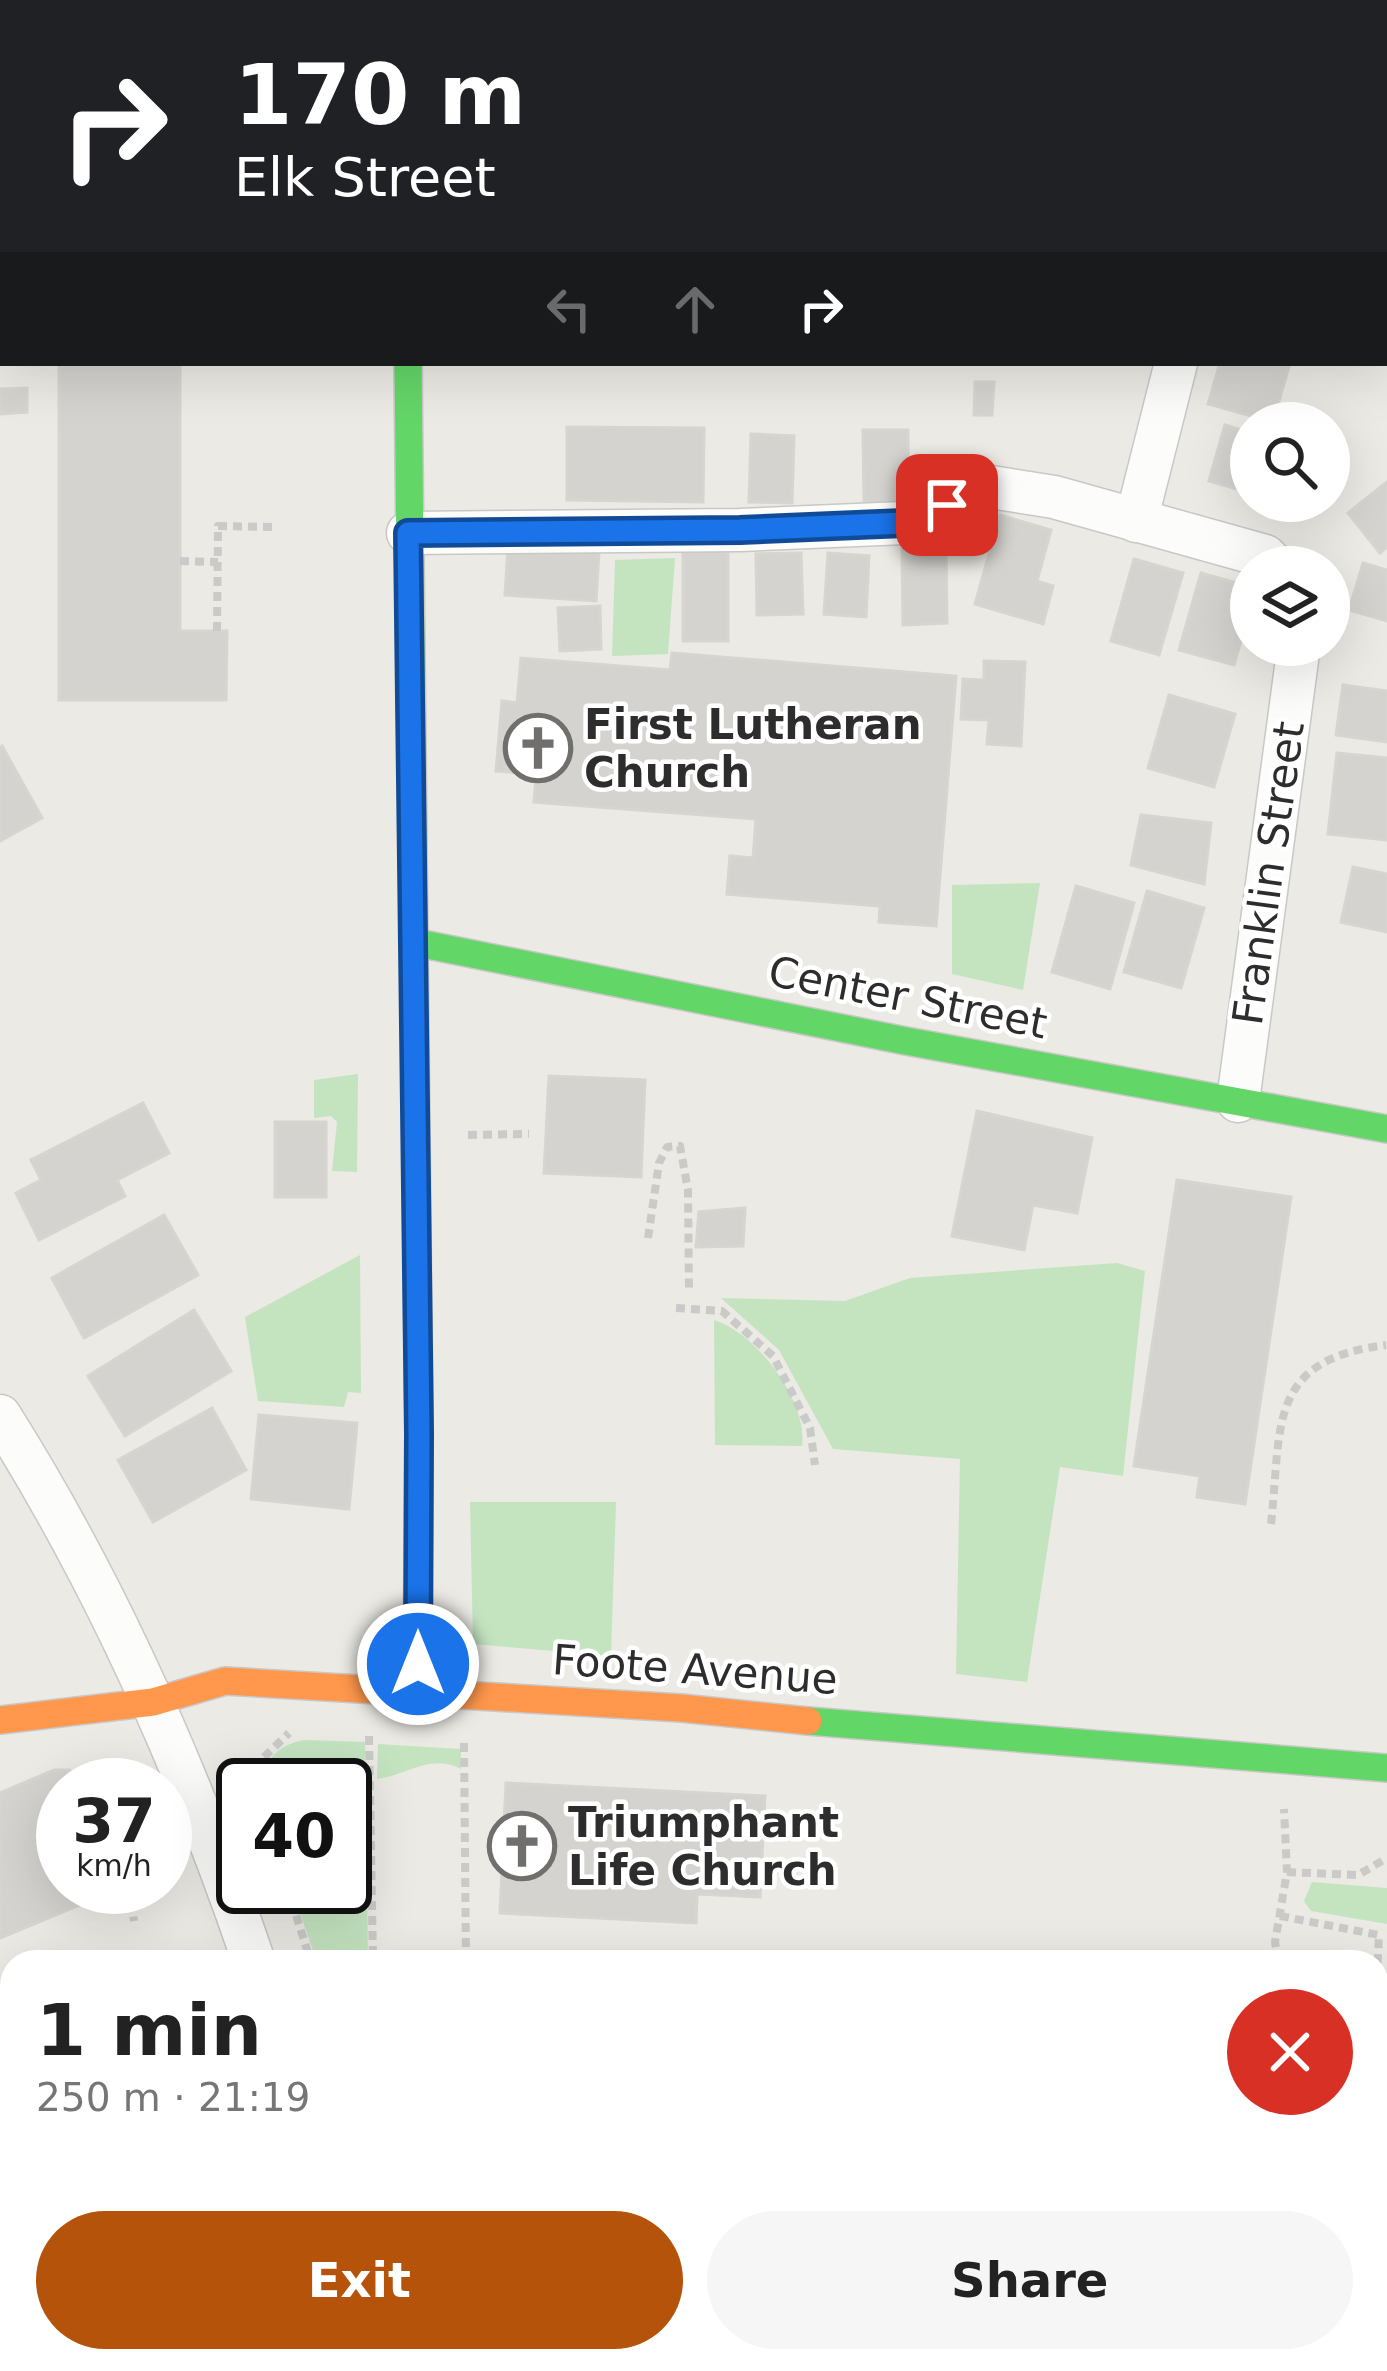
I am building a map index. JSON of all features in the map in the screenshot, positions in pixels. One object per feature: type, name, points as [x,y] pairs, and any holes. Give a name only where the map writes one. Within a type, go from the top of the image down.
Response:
[{"type":"street","points":[[408,366],[419,1433],[417,1690]]},
{"type":"street","points":[[1136,521],[1175,366]]},
{"type":"street","points":[[408,533],[740,530],[904,523],[991,487],[1054,497],[1230,547]]},
{"type":"street","name":"Franklin Street","points":[[1238,1101],[1296,666]]},
{"type":"street","name":"Center Street","points":[[413,942],[906,1041],[1387,1129]]},
{"type":"street","points":[[0,1416],[101,1589],[220,1860],[250,1950]]},
{"type":"street","name":"Foote Avenue","points":[[0,1720],[153,1702],[225,1681],[682,1708],[1386,1763]]},
{"type":"path","points":[[217,631],[218,526],[272,527]]},
{"type":"path","points":[[180,561],[218,562]]},
{"type":"path","points":[[468,1136],[529,1134]]},
{"type":"path","points":[[648,1238],[658,1163],[667,1147],[680,1146],[688,1190],[689,1291]]},
{"type":"path","points":[[676,1308],[722,1311],[773,1356],[810,1428],[815,1465]]},
{"type":"path","points":[[1271,1524],[1286,1405],[1302,1377],[1337,1353],[1386,1345]]},
{"type":"path","points":[[368,1687],[373,1950]]},
{"type":"path","points":[[263,1758],[291,1730]]},
{"type":"path","points":[[350,1734],[389,1737]]},
{"type":"path","points":[[447,1742],[466,1743],[466,1950]]},
{"type":"path","points":[[1276,1950],[1287,1872],[1283,1799]]},
{"type":"path","points":[[1287,1872],[1358,1875],[1387,1858]]},
{"type":"path","points":[[133,1914],[134,1921]]},
{"type":"path","points":[[296,1914],[307,1950]]},
{"type":"path","points":[[1280,1916],[1379,1935],[1378,1950]]},
{"type":"green space","points":[[675,558],[668,654],[612,656],[615,560]]},
{"type":"green space","points":[[1040,883],[1023,990],[952,974],[952,885]]},
{"type":"green space","points":[[358,1074],[357,1172],[332,1171],[337,1122],[331,1116],[314,1118],[314,1080]]},
{"type":"green space","points":[[360,1255],[361,1393],[348,1392],[344,1407],[258,1401],[245,1317]]},
{"type":"green space","points":[[1117,1263],[1145,1271],[1123,1476],[1060,1467],[1027,1682],[956,1674],[960,1459],[833,1449],[779,1350],[721,1298],[845,1301],[910,1278]]},
{"type":"green space","points":[[714,1320],[746,1339],[776,1371],[797,1409],[802,1446],[715,1445]]},
{"type":"green space","points":[[470,1502],[616,1502],[611,1656],[473,1644]]},
{"type":"green space","points":[[304,1740],[365,1742],[365,1758],[272,1758]]},
{"type":"green space","points":[[378,1744],[461,1749],[461,1769],[429,1764],[377,1779]]},
{"type":"green space","points":[[1312,1882],[1387,1888],[1387,1924],[1311,1911],[1304,1901]]},
{"type":"green space","points":[[300,1914],[367,1914],[368,1950],[313,1950]]},
{"type":"building","points":[[59,366],[180,366],[180,631],[227,631],[226,700],[59,700]]},
{"type":"building","points":[[1219,366],[1289,366],[1279,402],[1230,402],[1230,410],[1208,404]]},
{"type":"building","points":[[975,382],[994,382],[992,415],[974,415]]},
{"type":"building","points":[[27,388],[27,412],[0,414],[0,389]]},
{"type":"building","points":[[1225,425],[1230,427],[1230,487],[1209,481]]},
{"type":"building","points":[[567,427],[704,428],[703,502],[567,500]]},
{"type":"building","points":[[863,430],[908,430],[908,502],[864,502]]},
{"type":"building","points":[[751,434],[794,436],[792,503],[749,502]]},
{"type":"building","points":[[1387,482],[1387,547],[1380,553],[1350,511]]},
{"type":"building","points":[[1000,515],[1051,530],[1037,581],[1053,586],[1043,624],[975,604]]},
{"type":"building","points":[[508,546],[599,552],[596,601],[505,595]]},
{"type":"building","points":[[946,547],[947,623],[903,625],[902,548]]},
{"type":"building","points":[[683,552],[728,552],[728,641],[683,641]]},
{"type":"building","points":[[801,553],[803,614],[757,615],[756,554]]},
{"type":"building","points":[[828,553],[869,556],[866,617],[824,614]]},
{"type":"building","points":[[1134,559],[1183,573],[1159,655],[1111,641]]},
{"type":"building","points":[[1363,563],[1387,570],[1387,621],[1350,607]]},
{"type":"building","points":[[1201,573],[1230,581],[1230,664],[1179,650]]},
{"type":"building","points":[[600,606],[601,649],[560,651],[558,608]]},
{"type":"building","points":[[672,653],[956,676],[936,926],[879,922],[880,906],[727,894],[730,856],[753,858],[756,819],[534,802],[536,774],[496,771],[502,701],[517,703],[521,658],[670,670]]},
{"type":"building","points":[[984,661],[1025,662],[1021,746],[987,744],[989,720],[961,719],[963,679],[984,680]]},
{"type":"building","points":[[1343,685],[1387,691],[1387,742],[1336,735]]},
{"type":"building","points":[[1169,695],[1235,714],[1214,787],[1148,768]]},
{"type":"building","points":[[0,748],[42,818],[0,841]]},
{"type":"building","points":[[1337,753],[1387,758],[1387,840],[1328,834]]},
{"type":"building","points":[[1141,815],[1211,823],[1204,884],[1131,865]]},
{"type":"building","points":[[1353,867],[1387,874],[1387,932],[1341,922]]},
{"type":"building","points":[[1076,886],[1134,903],[1110,989],[1052,972]]},
{"type":"building","points":[[1147,891],[1204,908],[1181,988],[1124,972]]},
{"type":"building","points":[[549,1076],[645,1080],[641,1177],[544,1173]]},
{"type":"building","points":[[143,1103],[169,1153],[117,1180],[125,1196],[39,1240],[16,1193],[41,1180],[31,1160]]},
{"type":"building","points":[[977,1111],[1092,1138],[1077,1213],[1033,1205],[1024,1250],[952,1236]]},
{"type":"building","points":[[275,1122],[326,1122],[326,1197],[275,1197]]},
{"type":"building","points":[[1177,1180],[1291,1197],[1245,1504],[1197,1497],[1200,1476],[1134,1466]]},
{"type":"building","points":[[745,1208],[743,1246],[696,1247],[699,1212]]},
{"type":"building","points":[[164,1215],[198,1275],[84,1338],[52,1278]]},
{"type":"building","points":[[194,1310],[231,1371],[125,1436],[88,1376]]},
{"type":"building","points":[[212,1408],[246,1470],[153,1522],[118,1460]]},
{"type":"building","points":[[259,1415],[357,1423],[349,1509],[251,1499]]},
{"type":"building","points":[[36,1778],[36,1914],[58,1914],[0,1938],[0,1793]]},
{"type":"building","points":[[506,1783],[765,1796],[760,1897],[697,1894],[696,1923],[500,1913]]},
{"type":"traffic: fast","points":[[408,366],[419,1433],[417,1690]]},
{"type":"traffic: fast","points":[[413,942],[906,1041],[1387,1129]]},
{"type":"traffic: fast","points":[[808,1721],[1387,1768]]},
{"type":"traffic: slow","points":[[0,1720],[153,1702],[225,1681],[681,1708],[808,1721]]},
{"type":"place","name":"First Lutheran Church","points":[[538,748]]},
{"type":"place","name":"Triumphant Life Church","points":[[522,1846]]},
{"type":"route","points":[[418,1664],[408,533],[740,530],[904,523],[947,505]]}]
